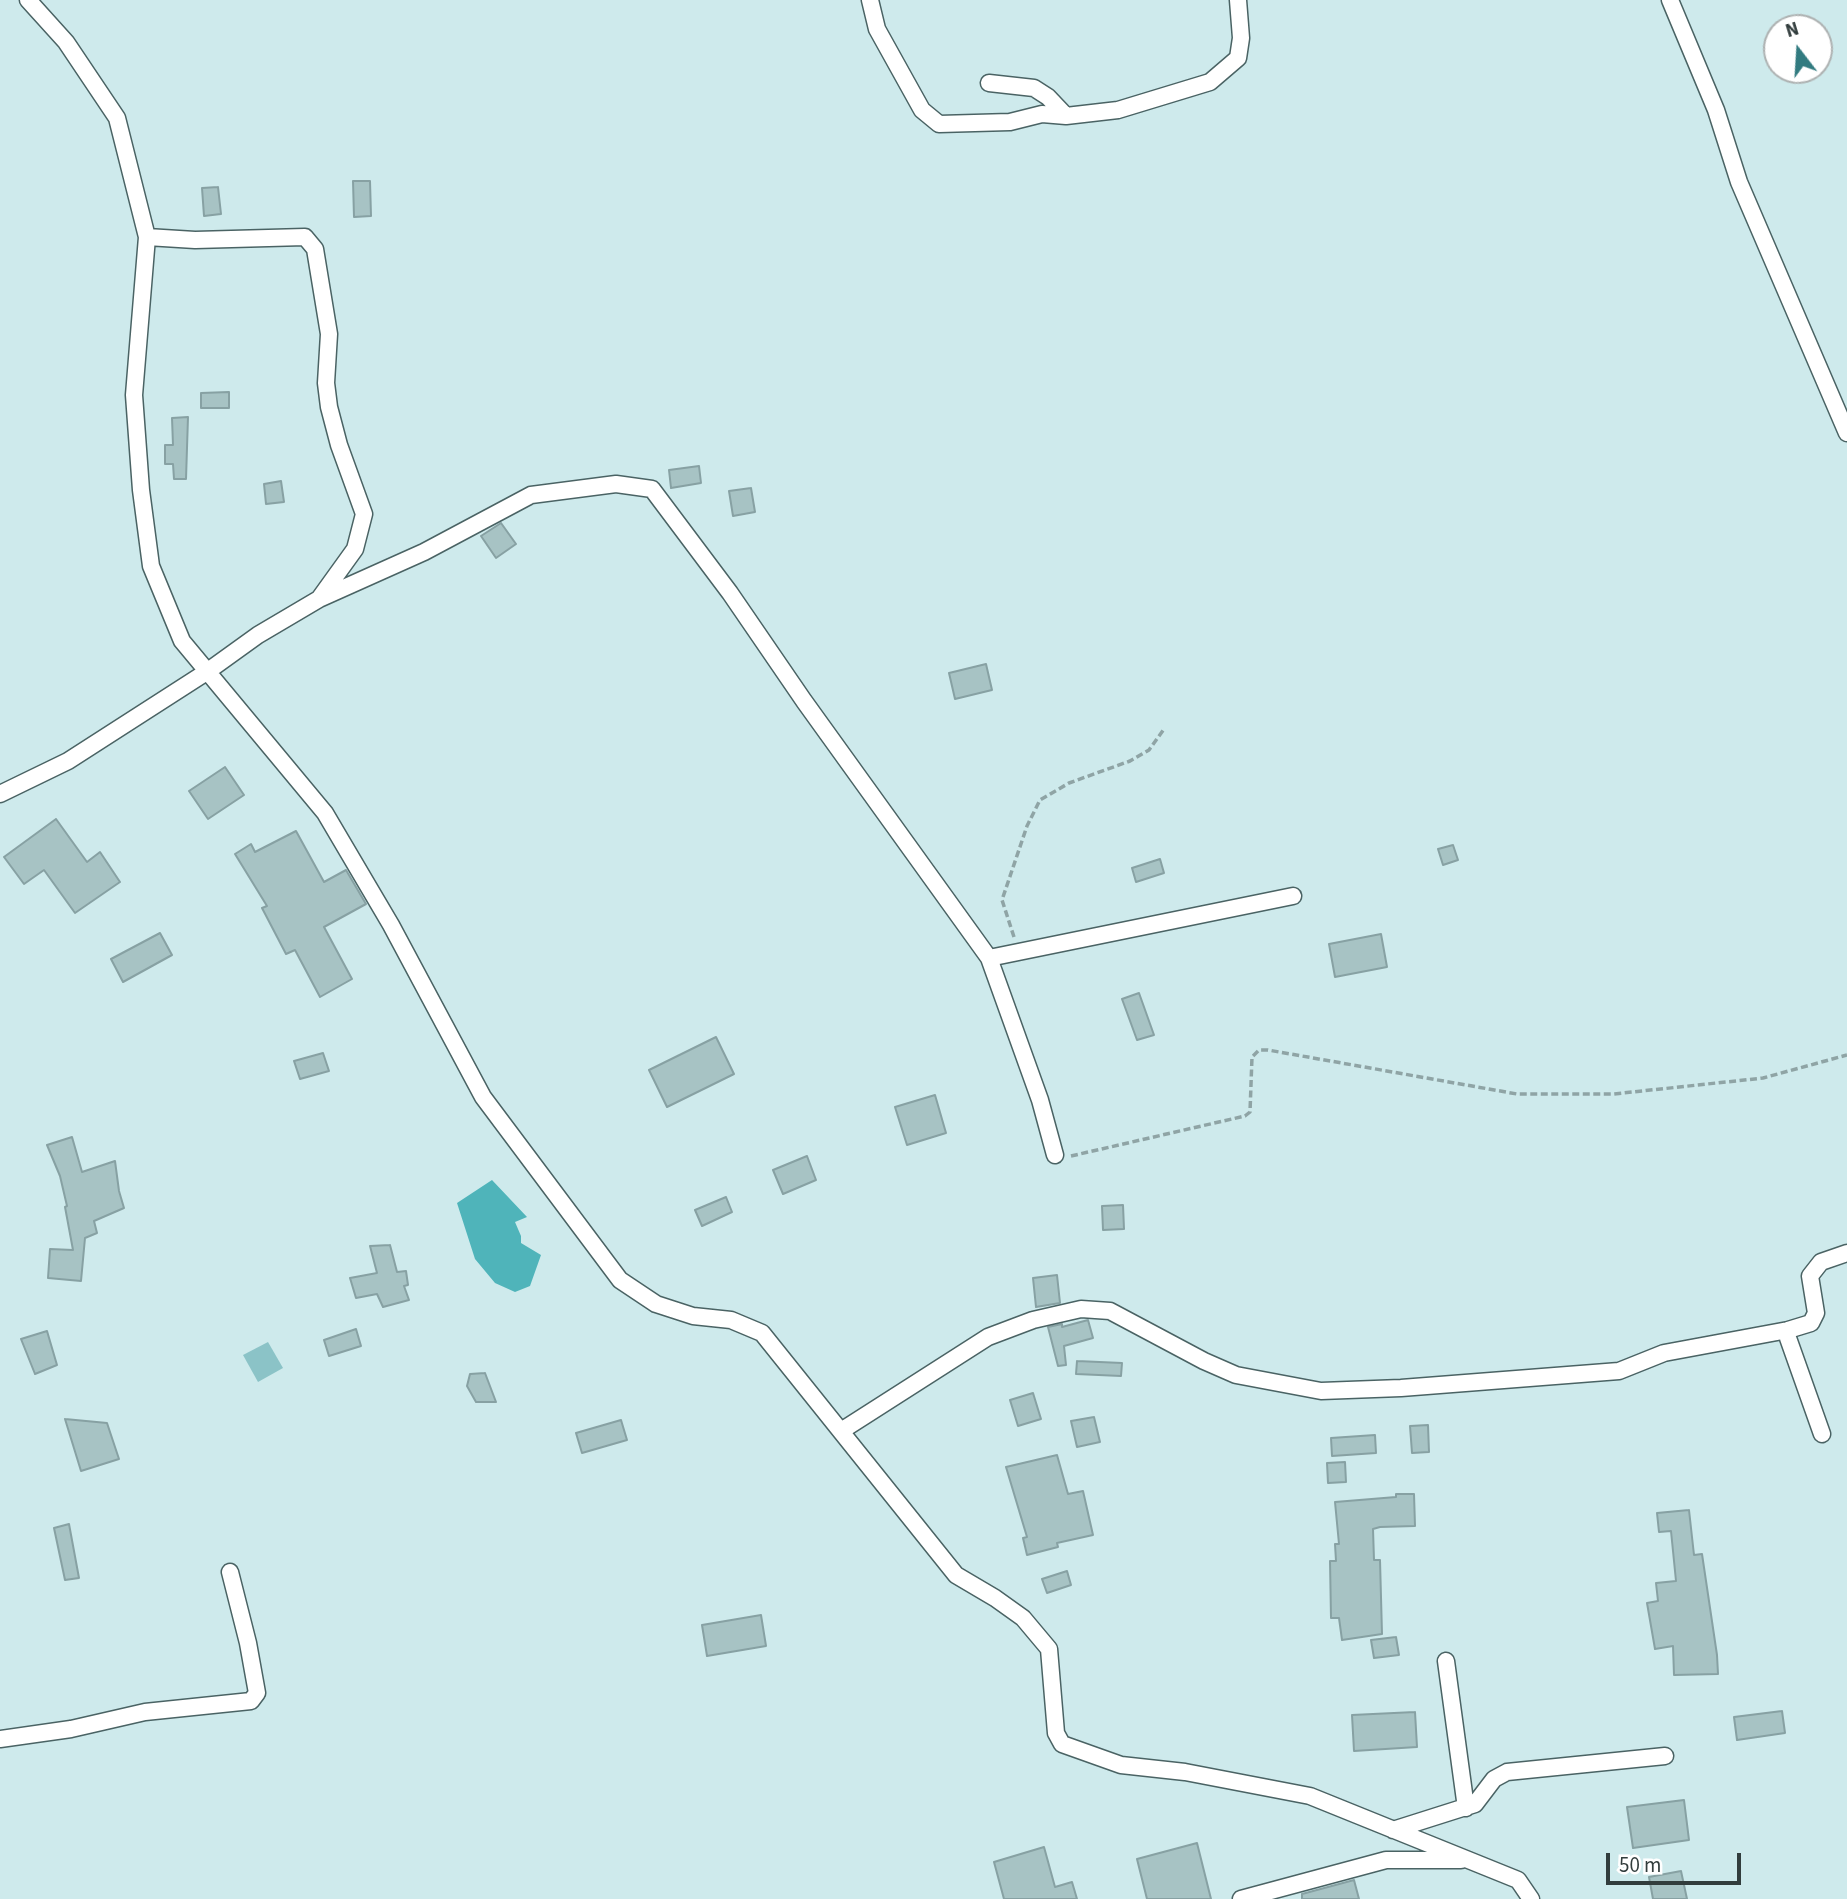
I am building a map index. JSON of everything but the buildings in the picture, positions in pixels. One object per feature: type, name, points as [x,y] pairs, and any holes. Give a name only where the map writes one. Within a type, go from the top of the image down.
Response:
[{"type":"street","points":[[28,0],[66,42],[117,118],[146,237],[134,395],[151,566],[182,641],[325,813],[391,925],[483,1097],[620,1280],[656,1304],[693,1316],[731,1320],[762,1333],[956,1575],[1023,1618],[1049,1649],[1056,1733],[1062,1744],[1121,1765],[1185,1772],[1310,1796],[1518,1880],[1531,1899]]},
{"type":"street","points":[[870,0],[877,29],[922,110],[939,124],[1010,122],[1042,114],[1066,116],[1118,110],[1210,82],[1238,58],[1241,38],[1238,0]]},
{"type":"street","points":[[1670,0],[1716,110],[1739,182],[1847,433]]},
{"type":"street","points":[[989,83],[1034,88],[1048,97],[1066,116]]},
{"type":"street","points":[[146,237],[195,240],[305,237],[315,249],[329,334],[326,383],[329,407],[339,445],[364,513],[355,549],[319,599]]},
{"type":"street","points":[[0,794],[68,761],[208,671],[257,635],[319,599],[424,552],[531,495],[616,484],[652,489],[730,593],[804,701],[989,958],[1040,1100],[1055,1155]]},
{"type":"street","points":[[989,958],[1293,896]]},
{"type":"street","points":[[841,1431],[988,1337],[1032,1321],[1081,1309],[1110,1311],[1204,1361],[1237,1375],[1321,1391],[1401,1388],[1619,1371],[1664,1353],[1788,1330],[1811,1323],[1816,1313],[1810,1276],[1821,1262],[1847,1253]]},
{"type":"street","points":[[1788,1330],[1788,1338],[1822,1434]]},
{"type":"street","points":[[0,1739],[71,1729],[145,1712],[251,1701],[257,1693],[248,1643],[230,1572]]},
{"type":"street","points":[[1446,1661],[1466,1808]]},
{"type":"street","points":[[1394,1830],[1402,1825],[1475,1804],[1493,1779],[1507,1772],[1665,1756]]},
{"type":"street","points":[[1241,1899],[1386,1860],[1470,1860]]},
{"type":"path","points":[[1018,952],[1002,900],[1027,827],[1040,800],[1069,783],[1130,761],[1149,750],[1164,729]]},
{"type":"path","points":[[1055,1155],[1060,1158],[1245,1116],[1250,1112],[1252,1057],[1259,1051],[1268,1050],[1517,1094],[1614,1094],[1763,1078],[1847,1055]]},
{"type":"shaded area","points":[[492,1180],[527,1217],[515,1222],[521,1243],[541,1255],[530,1286],[515,1292],[495,1283],[475,1259],[457,1203]]},
{"type":"shaded area","points":[[268,1342],[283,1368],[258,1382],[243,1355]]}]
